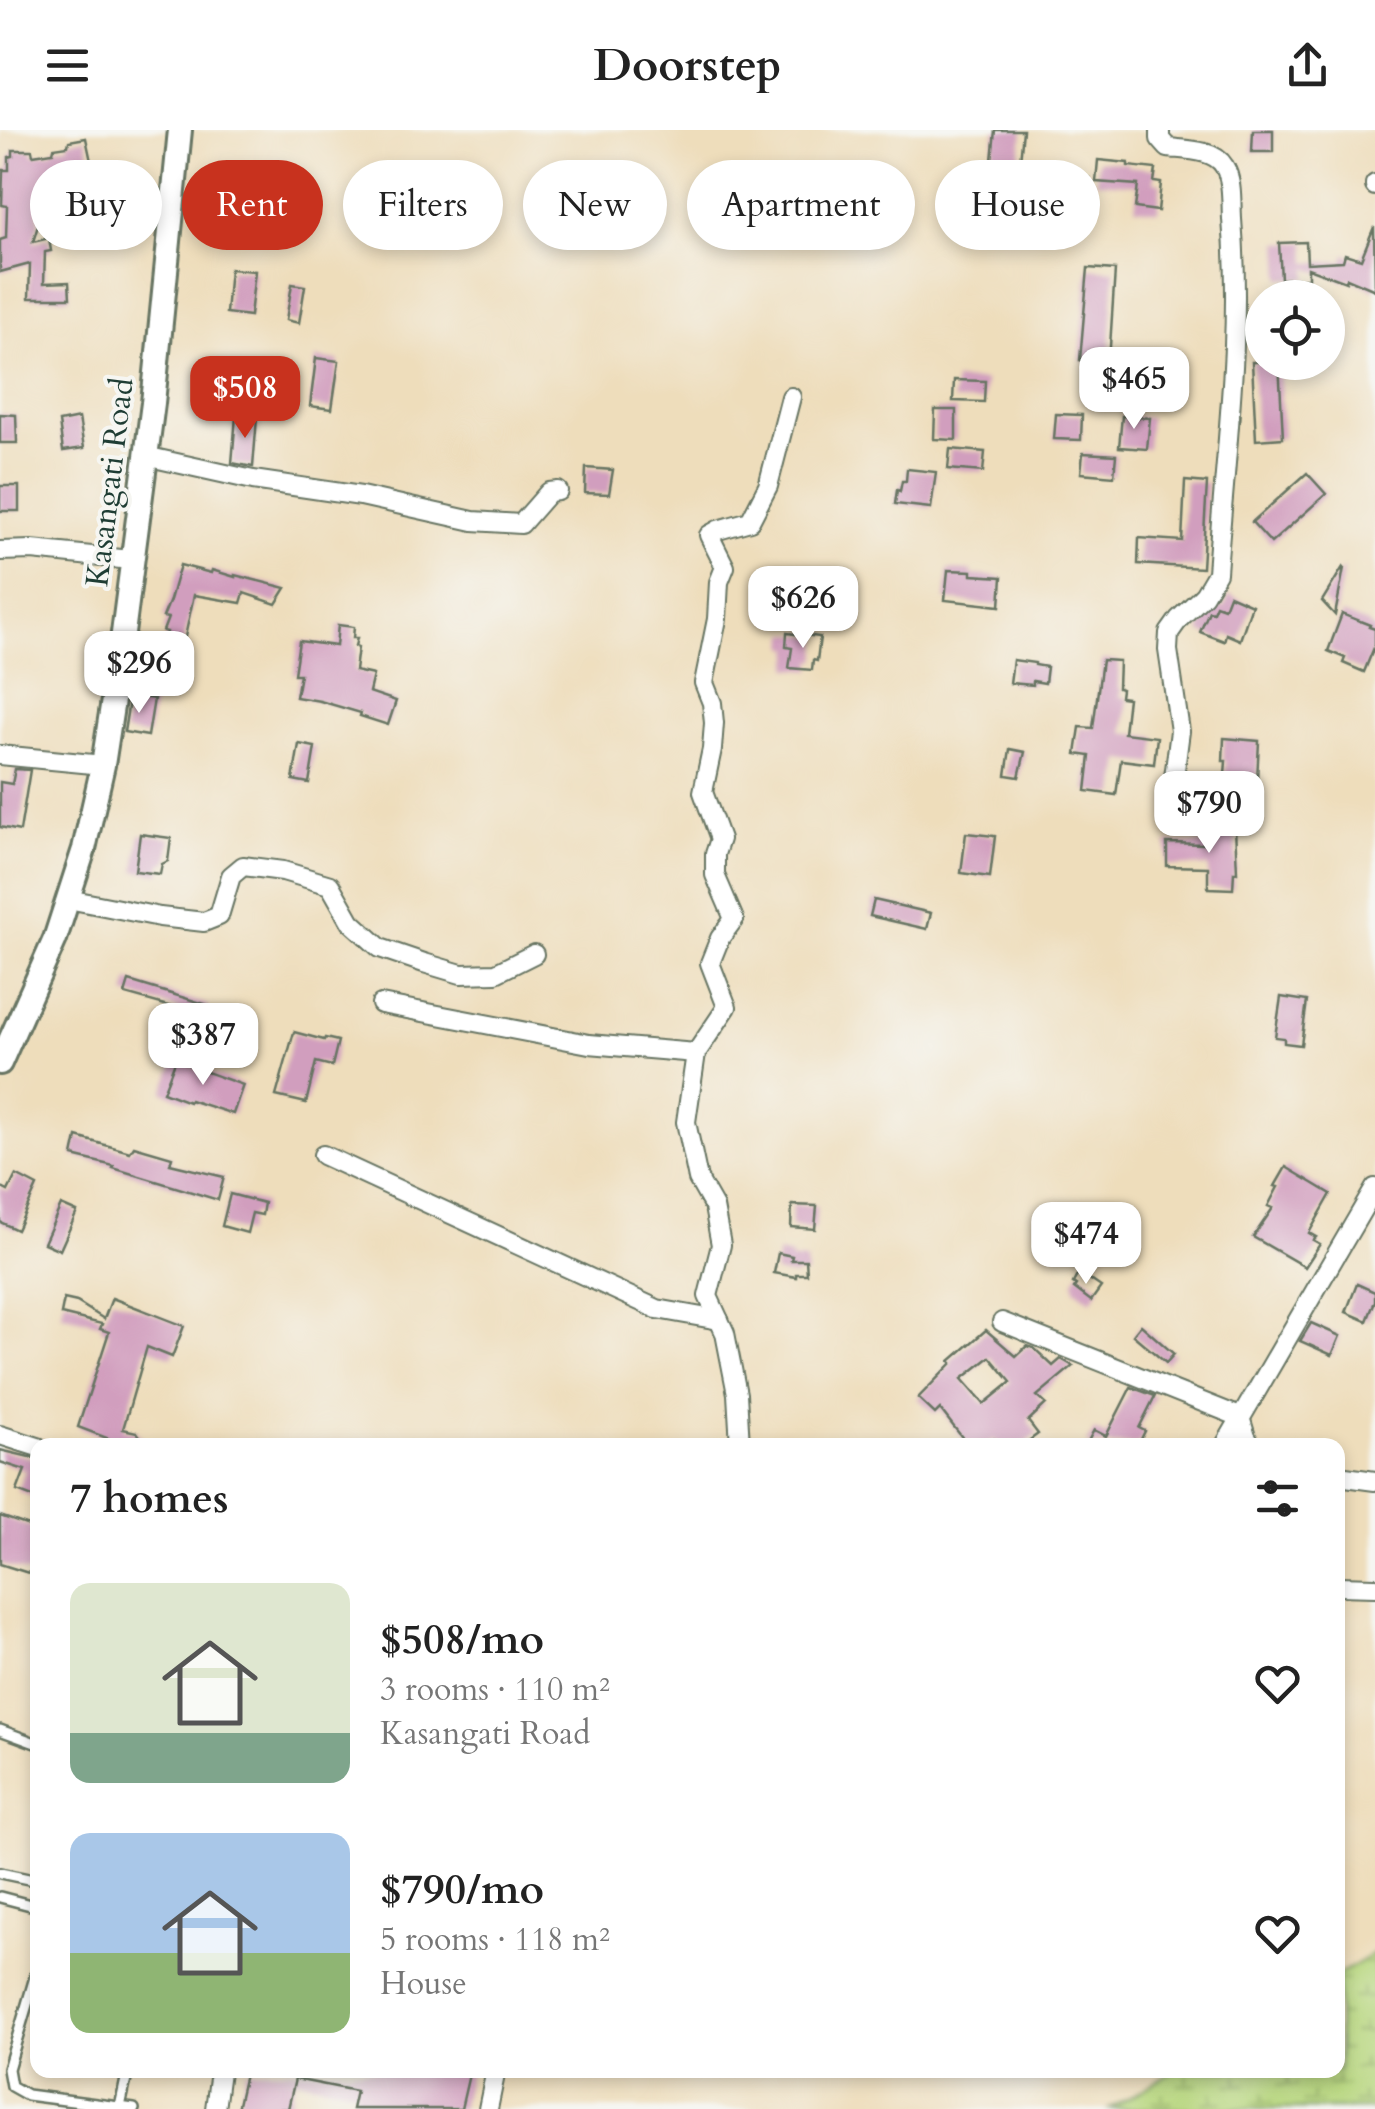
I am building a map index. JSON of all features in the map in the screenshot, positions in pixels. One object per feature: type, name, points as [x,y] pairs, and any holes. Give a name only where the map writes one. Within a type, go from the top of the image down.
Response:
[{"type":"street","name":"Kasangati Road","points":[[0,1064],[55,940],[84,850],[102,766],[122,642],[166,285],[180,130]]},
{"type":"street","points":[[1160,130],[1160,139],[1168,148],[1210,154],[1225,166],[1236,259],[1232,378],[1217,573],[1204,595],[1169,633],[1180,731],[1173,785]]},
{"type":"street","points":[[740,1438],[737,1394],[725,1332],[708,1296],[720,1245],[714,1206],[698,1179],[686,1122],[696,1054],[727,1006],[710,963],[720,938],[734,919],[715,875],[720,839],[703,792],[714,723],[704,683],[717,619],[719,582],[726,566],[710,535],[750,521],[768,486],[791,397]]},
{"type":"street","points":[[145,456],[473,521],[521,524],[549,492],[558,491]]},
{"type":"street","points":[[0,551],[32,550],[131,560]]},
{"type":"street","points":[[0,755],[102,766]]},
{"type":"street","points":[[68,899],[204,922],[219,916],[231,876],[243,866],[330,885],[351,922],[380,948],[460,974],[496,973],[534,954]]},
{"type":"street","points":[[381,1004],[589,1044],[696,1054]]},
{"type":"street","points":[[323,1154],[657,1310],[719,1320]]},
{"type":"street","points":[[1229,1438],[1375,1188]]},
{"type":"street","points":[[1002,1322],[1240,1417]]},
{"type":"street","points":[[1240,1417],[1247,1438]]},
{"type":"street","points":[[0,1435],[30,1444]]},
{"type":"street","points":[[1345,1477],[1375,1481]]},
{"type":"street","points":[[1345,1586],[1375,1587]]},
{"type":"street","points":[[215,2109],[219,2078]]},
{"type":"street","points":[[488,2109],[494,2078]]},
{"type":"lane","points":[[0,1730],[30,1741]]},
{"type":"lane","points":[[0,1873],[30,1880]]},
{"type":"lane","points":[[0,1897],[30,1904]]},
{"type":"lane","points":[[30,1994],[8,2069],[12,2086],[27,2095],[134,2109]]},
{"type":"lane","points":[[120,2107],[126,2078]]},
{"type":"green space","points":[[1375,1953],[1375,2109],[1110,2109],[1162,2078],[1345,2078],[1345,1971]]},
{"type":"building","points":[[995,130],[1023,130],[1020,160],[992,160]]},
{"type":"building","points":[[1253,130],[1273,130],[1273,152],[1252,152]]},
{"type":"building","points":[[86,138],[91,160],[30,160],[30,250],[51,250],[45,252],[44,283],[69,282],[70,298],[29,298],[30,264],[0,272],[0,240],[6,238],[7,206],[2,205],[3,170],[9,170],[13,150],[32,150],[33,155],[53,152],[54,148],[68,146],[69,141]]},
{"type":"building","points":[[1100,160],[1156,169],[1154,182],[1161,183],[1158,211],[1135,208],[1138,185],[1100,182]]},
{"type":"building","points":[[1374,227],[1375,290],[1308,268],[1308,278],[1281,279],[1279,243],[1306,242],[1307,263],[1343,261],[1345,254],[1361,259]]},
{"type":"building","points":[[1088,268],[1115,270],[1109,362],[1080,360]]},
{"type":"building","points":[[230,269],[255,271],[250,316],[226,313]]},
{"type":"building","points":[[292,284],[305,286],[299,323],[286,320]]},
{"type":"building","points":[[316,358],[339,361],[332,409],[310,406]]},
{"type":"building","points":[[954,380],[985,381],[984,402],[953,401]]},
{"type":"building","points":[[1253,380],[1280,380],[1283,438],[1256,440]]},
{"type":"building","points":[[935,410],[956,410],[956,440],[934,439]]},
{"type":"building","points":[[0,414],[16,415],[17,443],[0,443]]},
{"type":"building","points":[[1056,414],[1082,415],[1081,440],[1054,439]]},
{"type":"building","points":[[236,416],[257,418],[253,467],[232,463]]},
{"type":"building","points":[[1122,416],[1150,418],[1147,449],[1119,447]]},
{"type":"building","points":[[79,418],[84,448],[63,451],[59,422]]},
{"type":"building","points":[[950,449],[985,452],[983,472],[948,469]]},
{"type":"building","points":[[1083,453],[1116,455],[1114,476],[1081,473]]},
{"type":"building","points":[[586,468],[613,470],[609,494],[585,493]]},
{"type":"building","points":[[907,469],[936,472],[931,508],[895,504]]},
{"type":"building","points":[[1307,473],[1326,494],[1271,543],[1252,522]]},
{"type":"building","points":[[1185,481],[1207,483],[1202,568],[1138,564],[1139,538],[1182,541]]},
{"type":"building","points":[[0,486],[19,486],[19,511],[0,511]]},
{"type":"building","points":[[180,565],[286,588],[276,604],[244,593],[241,603],[194,595],[183,646],[189,647],[180,679],[158,674],[167,632],[163,631],[168,618],[163,617]]},
{"type":"building","points":[[1344,568],[1335,615],[1322,601]]},
{"type":"building","points":[[948,570],[1002,577],[1000,606],[945,600]]},
{"type":"building","points":[[1229,595],[1252,605],[1240,640],[1226,634],[1224,641],[1200,632],[1209,611],[1213,612],[1216,605],[1224,608]]},
{"type":"building","points":[[1342,614],[1375,629],[1375,645],[1364,672],[1328,651]]},
{"type":"building","points":[[338,625],[354,627],[353,638],[357,638],[358,647],[355,671],[373,675],[369,692],[396,701],[388,725],[360,716],[361,713],[296,697],[300,674],[294,674],[299,641],[336,646]]},
{"type":"building","points":[[787,633],[820,637],[812,670],[789,668],[792,648],[786,647]]},
{"type":"building","points":[[1013,660],[1047,667],[1045,683],[1010,683]]},
{"type":"building","points":[[1102,660],[1119,661],[1120,697],[1128,698],[1124,733],[1157,737],[1154,764],[1121,760],[1116,795],[1086,791],[1090,756],[1076,754],[1080,727],[1093,728]]},
{"type":"building","points":[[130,695],[154,699],[148,736],[124,732]]},
{"type":"building","points":[[1224,738],[1259,741],[1257,780],[1225,774]]},
{"type":"building","points":[[299,744],[315,747],[309,783],[293,780]]},
{"type":"building","points":[[1010,749],[1025,752],[1019,777],[1006,775]]},
{"type":"building","points":[[15,769],[30,770],[20,831],[0,827],[0,782],[12,784]]},
{"type":"building","points":[[1205,826],[1235,827],[1237,872],[1233,889],[1208,888],[1208,867],[1167,866],[1167,843],[1205,844]]},
{"type":"building","points":[[966,833],[995,836],[990,877],[961,873]]},
{"type":"building","points":[[140,834],[171,838],[168,861],[162,864],[160,874],[135,871]]},
{"type":"building","points":[[874,900],[931,913],[927,929],[870,916]]},
{"type":"building","points":[[129,981],[208,1005],[204,1016],[125,994]]},
{"type":"building","points":[[1281,997],[1307,1001],[1301,1045],[1284,1043],[1284,1038],[1275,1037]]},
{"type":"building","points":[[294,1032],[338,1041],[332,1066],[316,1062],[306,1103],[276,1096]]},
{"type":"building","points":[[176,1059],[243,1085],[233,1114],[163,1092]]},
{"type":"building","points":[[77,1137],[130,1152],[134,1146],[172,1157],[170,1164],[224,1177],[218,1200],[73,1156]]},
{"type":"building","points":[[1286,1167],[1331,1194],[1309,1233],[1320,1244],[1305,1267],[1253,1237],[1273,1208],[1268,1206]]},
{"type":"building","points":[[16,1175],[37,1186],[17,1230],[0,1222],[0,1187],[8,1191]]},
{"type":"building","points":[[230,1194],[264,1203],[262,1215],[252,1213],[247,1233],[222,1226]]},
{"type":"building","points":[[61,1205],[77,1212],[60,1250],[44,1243]]},
{"type":"building","points":[[792,1205],[817,1206],[815,1229],[791,1227]]},
{"type":"building","points":[[778,1253],[792,1256],[791,1260],[806,1260],[807,1274],[796,1277],[774,1273]]},
{"type":"building","points":[[1079,1272],[1101,1287],[1091,1301],[1074,1288]]},
{"type":"building","points":[[1357,1284],[1375,1292],[1367,1321],[1346,1312]]},
{"type":"building","points":[[112,1298],[184,1326],[172,1357],[147,1347],[123,1429],[137,1432],[141,1438],[107,1438],[78,1427],[109,1332],[100,1329],[102,1324],[61,1314],[64,1299],[77,1302],[104,1319]]},
{"type":"building","points":[[1311,1323],[1340,1336],[1332,1355],[1300,1341]]},
{"type":"building","points":[[1141,1325],[1174,1354],[1166,1363],[1133,1335]]},
{"type":"building","points":[[986,1330],[1016,1356],[1027,1346],[1053,1366],[1061,1359],[1073,1366],[1037,1396],[1046,1404],[1028,1421],[1038,1434],[1033,1438],[963,1438],[940,1409],[935,1414],[918,1398]],"holes":[[[990,1357],[1011,1382],[984,1404],[962,1379]]]},
{"type":"building","points":[[1131,1387],[1155,1396],[1139,1428],[1145,1431],[1142,1438],[1090,1438],[1094,1430],[1106,1436]]},
{"type":"building","points":[[0,1450],[30,1457],[30,1496],[17,1491],[25,1470],[0,1462]]},
{"type":"building","points":[[0,1516],[30,1526],[30,1573],[0,1564]]},
{"type":"building","points":[[244,2078],[468,2078],[461,2109],[352,2109],[356,2091],[295,2079],[288,2109],[237,2109]]}]
